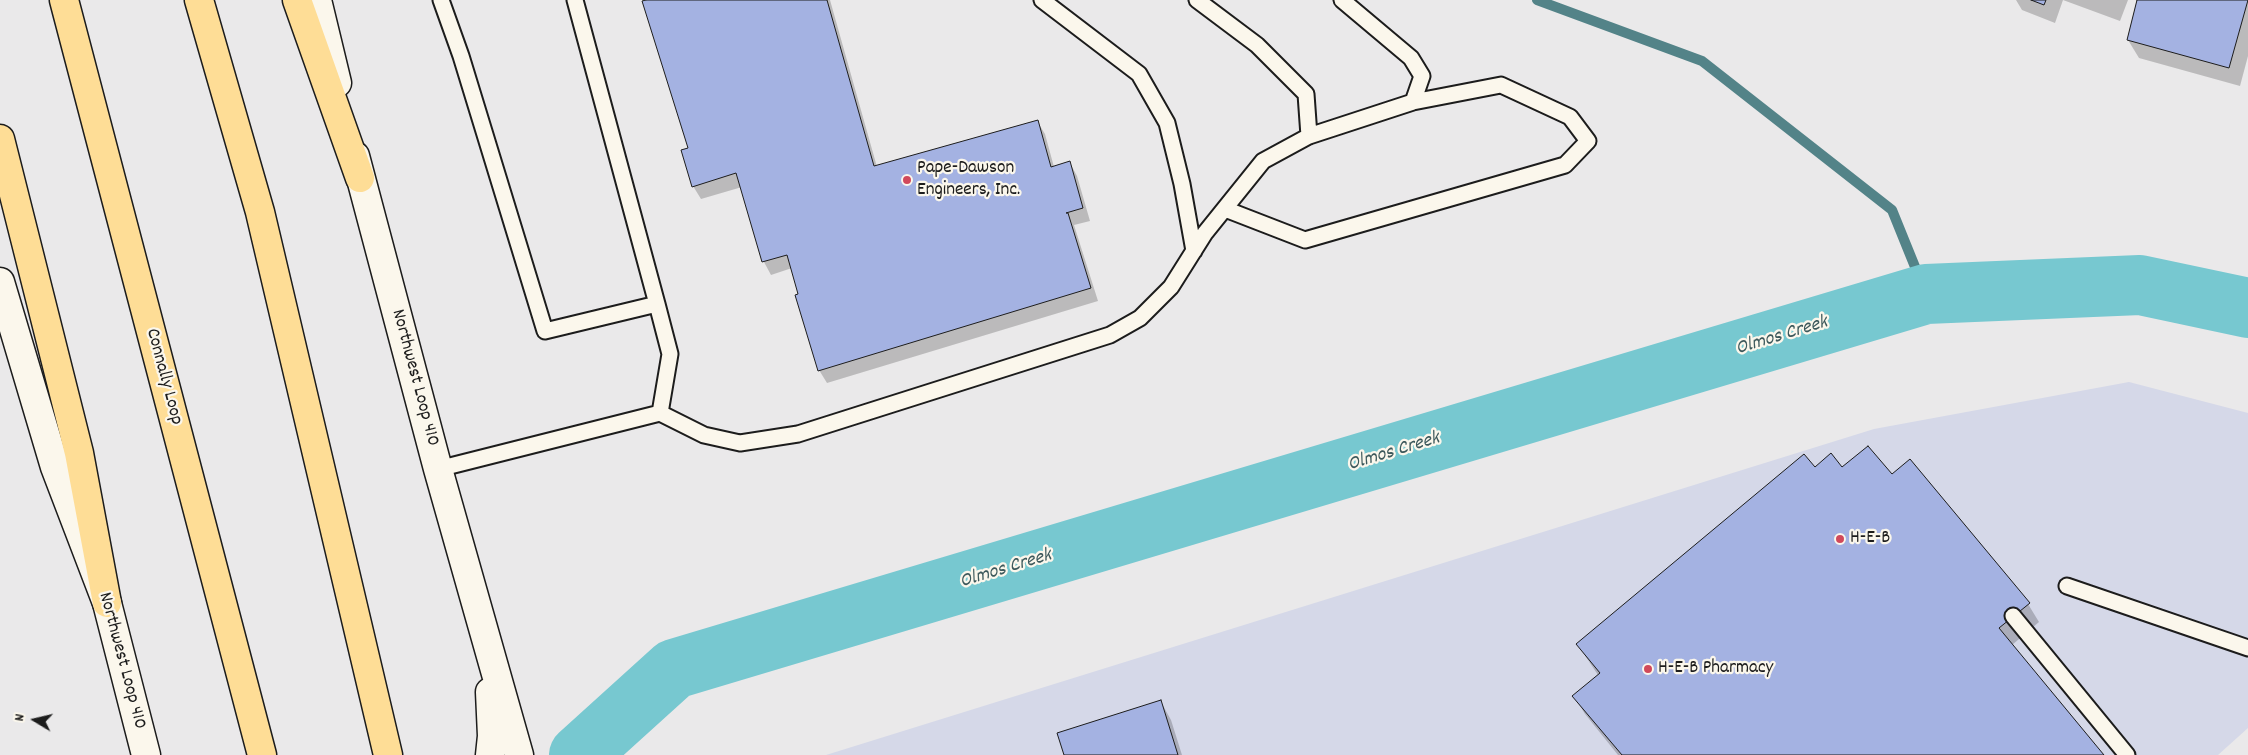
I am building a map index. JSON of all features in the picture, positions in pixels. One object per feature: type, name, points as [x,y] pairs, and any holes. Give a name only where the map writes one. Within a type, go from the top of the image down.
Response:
[{"type":"highway","name":"Connally Loop","points":[[64,0],[262,755]]},
{"type":"highway","points":[[199,0],[260,212],[386,749]]},
{"type":"highway","points":[[296,0],[360,178]]},
{"type":"highway","points":[[0,139],[78,453],[107,603]]},
{"type":"main road","name":"Northwest Loop 410","points":[[316,0],[360,178],[438,469],[519,755]]},
{"type":"main road","name":"Northwest Loop 410","points":[[0,282],[8,342],[107,603],[146,755]]},
{"type":"main road","points":[[488,641],[492,736],[490,755]]},
{"type":"lane","points":[[441,0],[461,56],[545,331],[657,304]]},
{"type":"lane","points":[[575,0],[670,354],[660,413]]},
{"type":"lane","points":[[1042,0],[1139,74],[1167,123],[1182,184],[1194,251]]},
{"type":"lane","points":[[1197,0],[1257,45],[1306,94],[1309,136]]},
{"type":"lane","points":[[1342,0],[1411,58],[1422,76],[1413,102]]},
{"type":"lane","points":[[438,469],[660,413],[704,435],[740,442],[798,434],[1110,335],[1140,318],[1171,287],[1205,232],[1263,161],[1309,136],[1413,102],[1501,85],[1570,117],[1588,141],[1565,165],[1305,240],[1224,209]]},
{"type":"lane","points":[[2067,586],[2248,648]]},
{"type":"lane","points":[[2014,616],[2127,755]]},
{"type":"shaded area","points":[[2129,382],[2248,413],[2248,728],[2218,755],[826,755],[1874,429]]},
{"type":"building","name":"Pape-Dawson Engineers, Inc.","points":[[827,0],[874,166],[1038,120],[1051,167],[1070,161],[1083,208],[1066,213],[1068,213],[1091,288],[818,371],[795,295],[798,294],[787,255],[762,262],[736,173],[692,187],[681,150],[688,148],[642,1]]},
{"type":"building","points":[[2031,0],[2046,0],[2044,5]]},
{"type":"building","points":[[2137,0],[2248,0],[2229,68],[2127,40]]},
{"type":"building","name":"H-E-B","points":[[1868,446],[1892,474],[1910,459],[2030,603],[1999,628],[2104,755],[1622,755],[1572,696],[1600,673],[1576,644],[1804,454],[1815,467],[1831,453],[1842,467]]},
{"type":"building","points":[[1161,700],[1178,755],[1064,755],[1057,733]]},
{"type":"waterway","points":[[1537,0],[1702,61],[1892,210],[1926,294]]},
{"type":"waterway","name":"Olmos Creek","points":[[579,755],[674,669],[1926,294],[2140,285],[2248,308]]},
{"type":"place","name":"Pape-Dawson Engineers, Inc.","points":[[907,180]]},
{"type":"place","name":"H-E-B","points":[[1840,539]]},
{"type":"place","name":"H-E-B Pharmacy","points":[[1648,669]]}]
